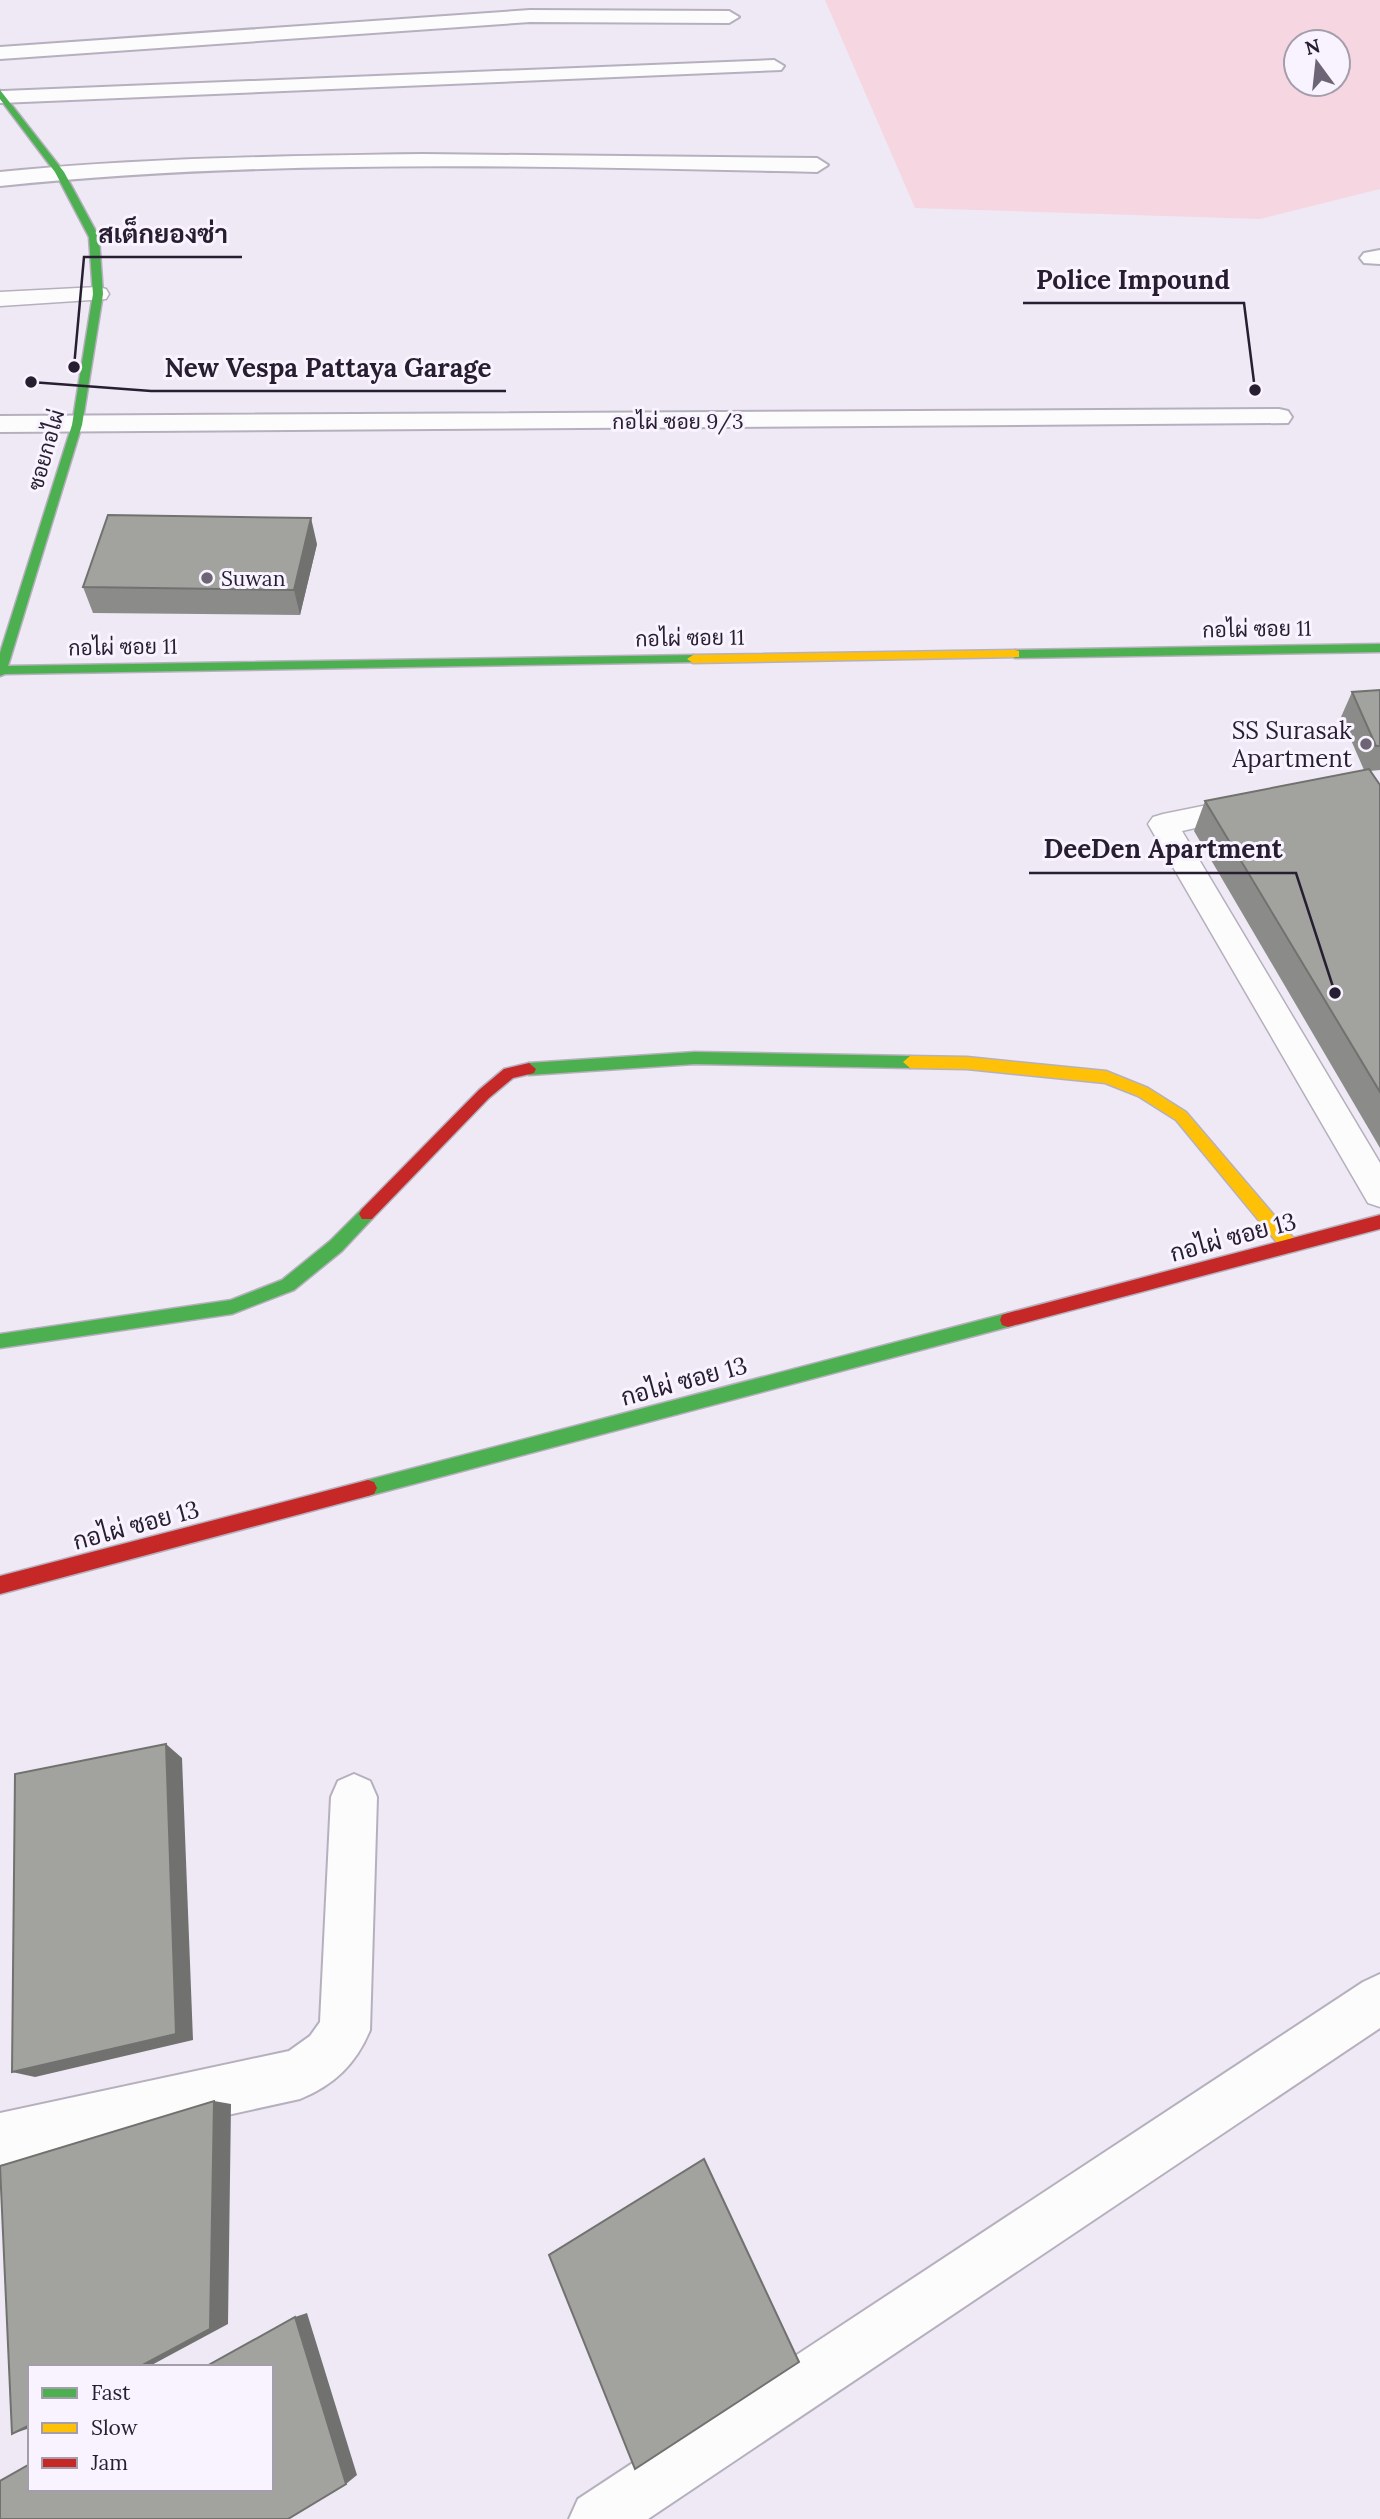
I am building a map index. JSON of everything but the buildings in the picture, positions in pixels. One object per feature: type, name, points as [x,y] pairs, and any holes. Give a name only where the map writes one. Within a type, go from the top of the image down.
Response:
[{"type":"street","points":[[0,53],[530,16],[729,17]]},
{"type":"street","points":[[2,95],[774,66]]},
{"type":"street","name":"ซอยกอไผ่","points":[[0,671],[77,425],[98,294],[94,237],[59,172],[2,95]]},
{"type":"street","points":[[0,179],[59,172],[402,160],[567,159],[817,165]]},
{"type":"street","name":"กอไผ่ ซอย 9/3","points":[[0,424],[1279,417]]},
{"type":"street","name":"กอไผ่ ซอย 11","points":[[0,671],[1380,648]]},
{"type":"street","points":[[0,1341],[232,1307],[288,1286],[336,1246],[484,1094],[509,1073],[540,1068],[695,1058],[967,1063],[1105,1077],[1143,1092],[1181,1116],[1290,1246]]},
{"type":"street","name":"กอไผ่ ซอย 13","points":[[0,1585],[1380,1222]]},
{"type":"street","points":[[0,2139],[300,2074],[327,2054],[345,2030],[354,1797]]},
{"type":"street","points":[[597,2519],[1380,1999]]},
{"type":"lane","points":[[0,299],[98,294]]},
{"type":"lane","points":[[1272,802],[1163,824],[1380,1194]]},
{"type":"shaded area","points":[[825,0],[1380,0],[1380,189],[1260,219],[915,208]]},
{"type":"traffic: fast","points":[[0,93],[59,172],[94,237],[98,294],[77,425],[0,672]]},
{"type":"traffic: fast","points":[[1015,654],[1380,648]]},
{"type":"traffic: fast","points":[[0,670],[693,659]]},
{"type":"traffic: fast","points":[[529,1069],[695,1058],[910,1062]]},
{"type":"traffic: fast","points":[[0,1341],[232,1307],[288,1285],[336,1246],[367,1214]]},
{"type":"traffic: fast","points":[[368,1488],[1008,1320]]},
{"type":"traffic: slow","points":[[693,659],[1015,654]]},
{"type":"traffic: slow","points":[[910,1062],[967,1063],[1106,1077],[1143,1092],[1181,1116],[1290,1246]]},
{"type":"traffic: jam","points":[[367,1214],[484,1094],[509,1073],[529,1069]]},
{"type":"traffic: jam","points":[[1008,1320],[1380,1222]]},
{"type":"traffic: jam","points":[[0,1585],[368,1488]]},
{"type":"place","name":"สเต็กยองซ่า","points":[[74,367]]},
{"type":"place","name":"New Vespa Pattaya Garage","points":[[31,382]]},
{"type":"place","name":"Police Impound","points":[[1255,390]]},
{"type":"place","name":"Suwan","points":[[207,578]]},
{"type":"place","name":"SS Surasak Apartment","points":[[1366,744]]},
{"type":"place","name":"DeeDen Apartment","points":[[1335,993]]}]
